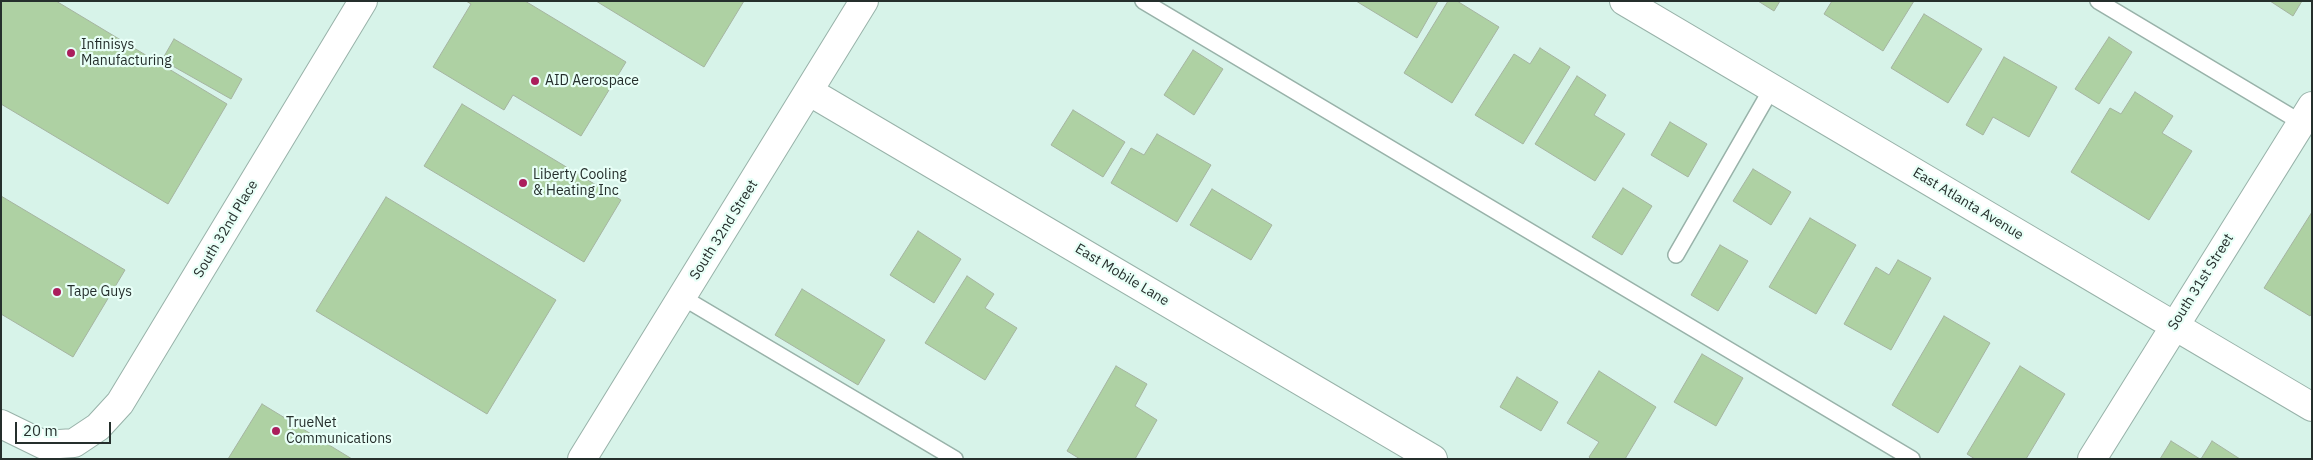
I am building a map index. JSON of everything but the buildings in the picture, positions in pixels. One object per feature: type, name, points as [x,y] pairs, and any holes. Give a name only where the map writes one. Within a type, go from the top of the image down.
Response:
[{"type":"street","name":"South 32nd Place","points":[[1,424],[44,445],[74,443],[98,427],[120,404],[363,1]]},
{"type":"street","name":"South 32nd Street","points":[[582,459],[810,92],[864,1]]},
{"type":"street","name":"East Atlanta Avenue","points":[[1624,1],[2312,407]]},
{"type":"street","name":"East Mobile Lane","points":[[810,92],[1433,459]]},
{"type":"street","name":"South 31st Street","points":[[2092,459],[2173,326],[2308,119]]},
{"type":"lane","points":[[1143,1],[1912,459]]},
{"type":"lane","points":[[2098,1],[2308,119]]},
{"type":"lane","points":[[1676,255],[1772,88]]},
{"type":"lane","points":[[682,298],[955,459]]},
{"type":"place","name":"Infinisys Manufacturing","points":[[71,53]]},
{"type":"place","name":"AID Aerospace","points":[[535,81]]},
{"type":"place","name":"Liberty Cooling & Heating Inc","points":[[523,183]]},
{"type":"place","name":"Tape Guys","points":[[57,292]]},
{"type":"place","name":"TrueNet Communications","points":[[276,431]]}]
